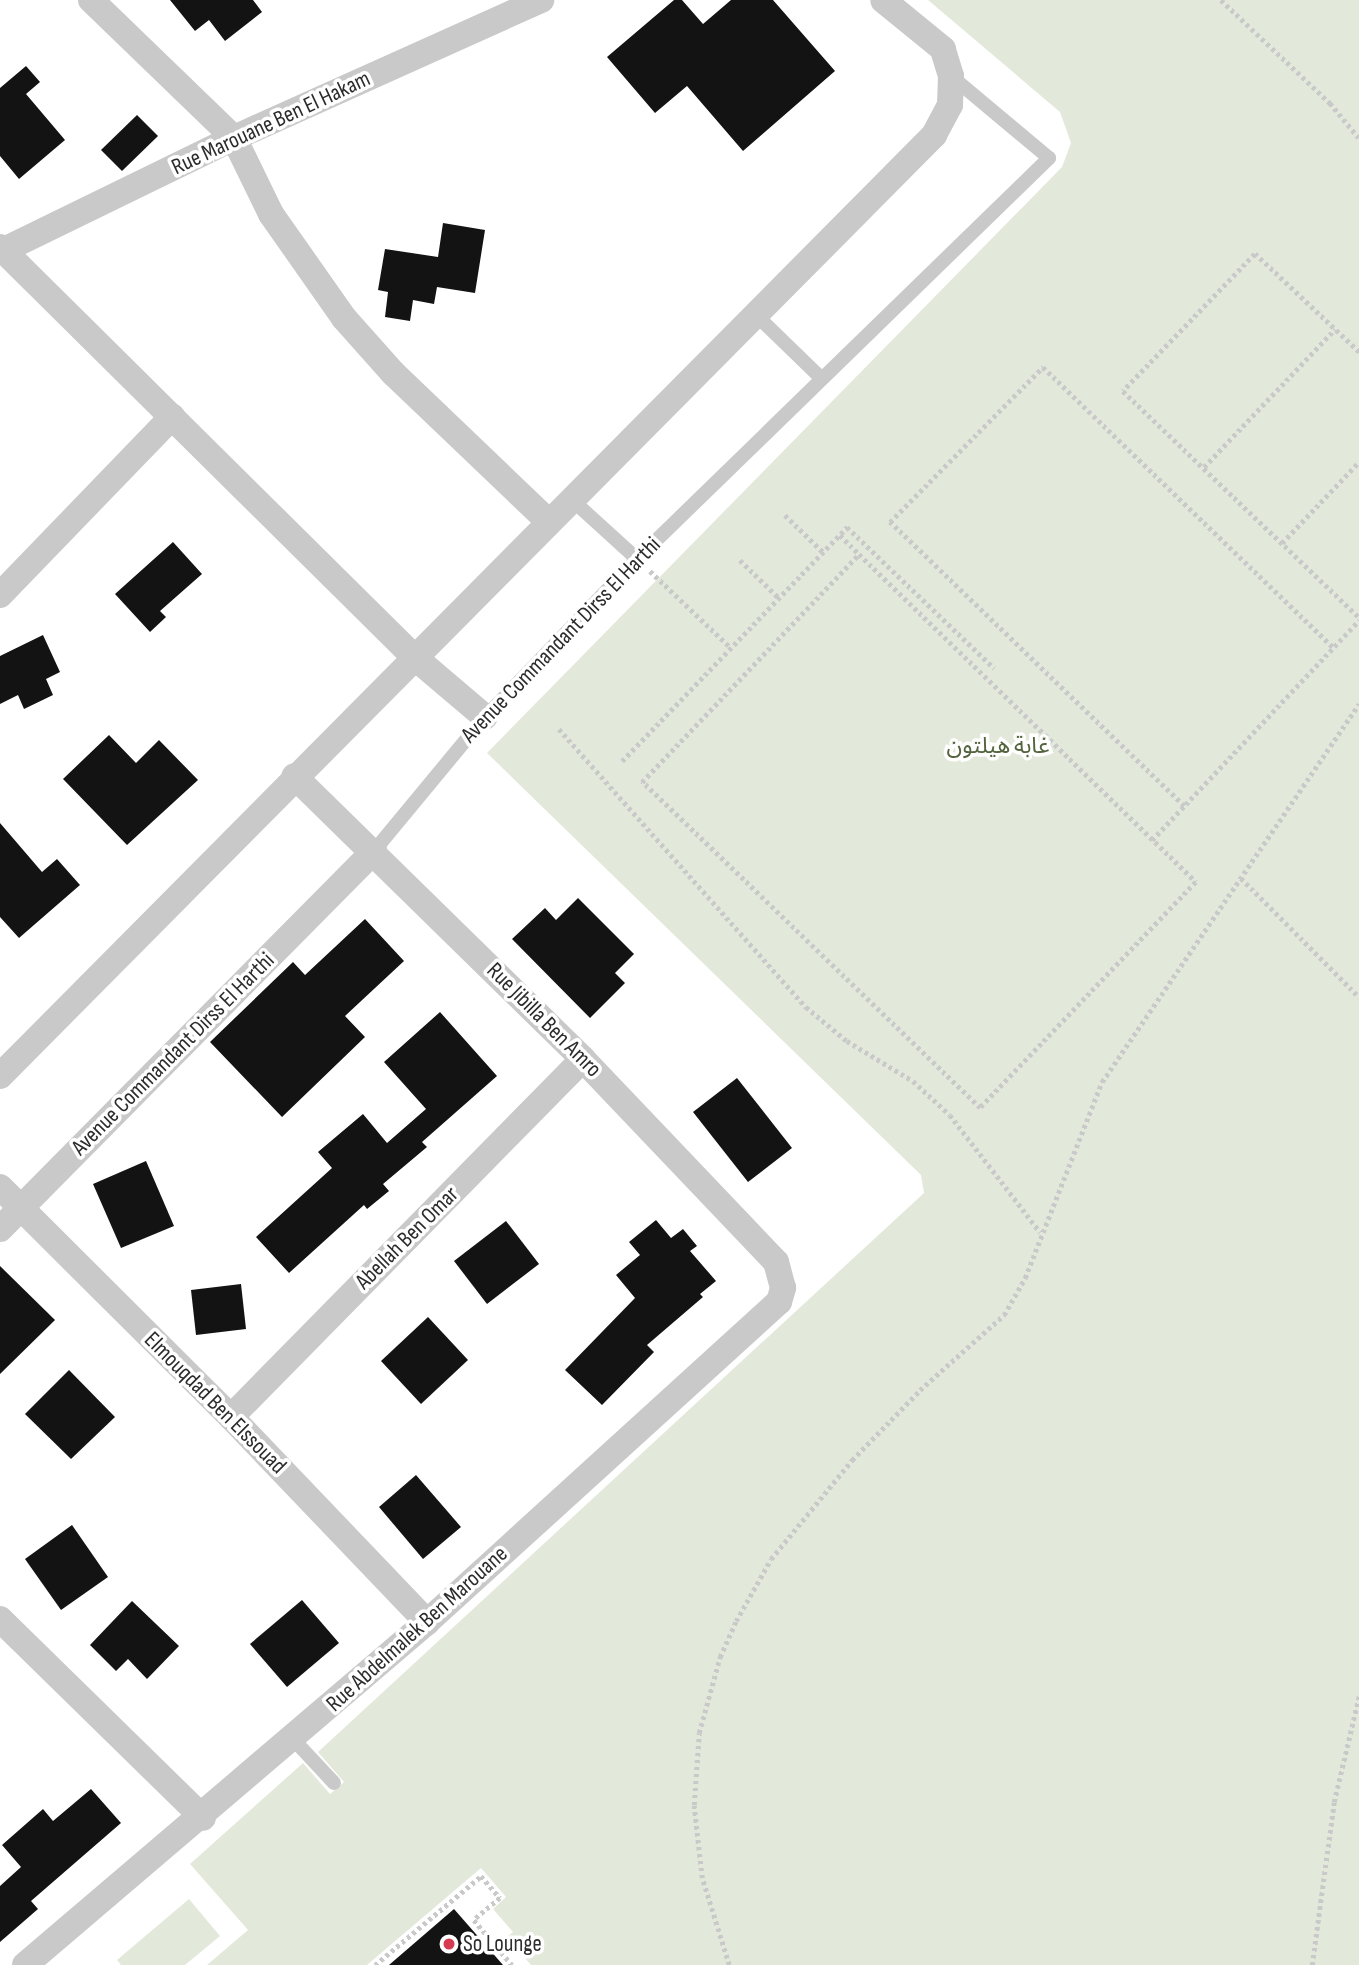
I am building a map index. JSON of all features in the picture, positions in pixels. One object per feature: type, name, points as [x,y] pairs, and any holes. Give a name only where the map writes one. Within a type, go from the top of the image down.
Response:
[{"type":"street","points":[[90,0],[234,138],[271,214],[344,318],[393,373],[548,521]]},
{"type":"street","name":"Rue Marouane Ben El Hakam","points":[[2,248],[234,138],[541,0]]},
{"type":"street","points":[[0,1076],[413,656],[934,135],[950,105],[951,76],[943,49],[883,0]]},
{"type":"street","points":[[2,248],[413,656],[485,717]]},
{"type":"street","points":[[0,594],[172,417]]},
{"type":"street","name":"Rue Jibilla Ben Amro","points":[[294,776],[374,850],[583,1059],[776,1262],[783,1275]]},
{"type":"street","name":"Avenue Commandant Dirss El Harthi","points":[[0,1229],[374,850]]},
{"type":"street","name":"Abellah Ben Omar","points":[[231,1417],[583,1059]]},
{"type":"street","name":"Elmouqdad Ben Elssouad","points":[[0,1187],[231,1417],[427,1622]]},
{"type":"street","name":"Rue Abdelmalek Ben Marouane","points":[[25,1965],[203,1818],[427,1622],[779,1302],[783,1275]]},
{"type":"street","points":[[0,1619],[203,1818]]},
{"type":"lane","name":"Avenue Commandant Dirss El Harthi","points":[[374,850],[485,717],[637,559],[1049,158],[951,76]]},
{"type":"lane","points":[[755,314],[822,379]]},
{"type":"lane","points":[[570,498],[637,559]]},
{"type":"lane","points":[[293,1739],[334,1783]]},
{"type":"path","points":[[1221,0],[1331,103],[1359,138]]},
{"type":"path","points":[[1152,840],[1359,619],[1123,390],[1255,254],[1359,352]]},
{"type":"path","points":[[1204,467],[1335,329]]},
{"type":"path","points":[[1184,806],[890,522],[1043,367],[1333,647]]},
{"type":"path","points":[[1282,543],[1359,462]]},
{"type":"path","points":[[785,516],[823,552]]},
{"type":"path","points":[[622,761],[847,527],[994,668]]},
{"type":"path","points":[[840,535],[1196,882],[980,1108],[642,782],[859,554]]},
{"type":"path","points":[[637,559],[731,649]]},
{"type":"path","points":[[740,559],[779,598]]},
{"type":"path","points":[[729,1965],[702,1878],[694,1805],[699,1733],[720,1657],[771,1559],[795,1528],[885,1424],[1004,1315],[1025,1278],[1040,1233],[1102,1082],[1359,705]]},
{"type":"path","points":[[559,729],[806,1007],[847,1041],[913,1081],[950,1115],[1040,1233]]},
{"type":"path","points":[[1241,878],[1359,997]]},
{"type":"path","points":[[1312,1965],[1334,1802],[1359,1696]]},
{"type":"path","points":[[375,1965],[481,1875],[500,1898],[474,1920],[512,1965]]},
{"type":"green space","name":"غابة هيلتون","points":[[928,0],[1359,0],[1359,1965],[531,1965],[507,1937],[513,1932],[493,1909],[506,1897],[481,1868],[367,1965],[207,1965],[248,1930],[190,1864],[303,1763],[330,1794],[344,1782],[318,1752],[924,1193],[921,1175],[487,753],[1062,167],[1071,143],[1060,112]]},
{"type":"green space","points":[[189,1899],[220,1936],[185,1965],[121,1965],[117,1960]]},
{"type":"building","points":[[170,0],[253,0],[262,12],[225,41],[209,20],[195,31]]},
{"type":"building","points":[[674,0],[682,0],[703,24],[731,0],[773,0],[835,71],[743,151],[687,86],[655,113],[607,57]]},
{"type":"building","points":[[26,66],[40,82],[26,94],[65,140],[19,179],[0,156],[0,88]]},
{"type":"building","points":[[137,115],[158,136],[122,171],[101,150]]},
{"type":"building","points":[[443,223],[485,230],[475,293],[437,287],[434,304],[413,300],[410,321],[385,317],[388,292],[378,290],[385,249],[438,257]]},
{"type":"building","points":[[173,542],[202,574],[160,611],[166,617],[150,632],[115,594]]},
{"type":"building","points":[[43,635],[60,672],[46,679],[53,695],[24,709],[18,695],[0,704],[0,656]]},
{"type":"building","points":[[109,735],[136,763],[159,740],[198,780],[127,845],[63,779]]},
{"type":"building","points":[[0,823],[42,872],[57,859],[80,885],[19,938],[0,917]]},
{"type":"building","points":[[578,898],[634,954],[615,973],[625,983],[590,1018],[512,939],[545,908],[556,920]]},
{"type":"building","points":[[365,919],[404,961],[345,1016],[365,1037],[282,1117],[210,1042],[293,962],[305,975]]},
{"type":"building","points":[[440,1012],[497,1076],[422,1142],[427,1147],[383,1184],[389,1191],[367,1209],[364,1205],[289,1273],[256,1237],[332,1168],[318,1152],[363,1114],[387,1143],[426,1109],[384,1062]]},
{"type":"building","points":[[737,1078],[792,1148],[748,1182],[693,1112]]},
{"type":"building","points":[[146,1161],[174,1226],[121,1248],[93,1184]]},
{"type":"building","points":[[656,1220],[671,1238],[683,1229],[697,1246],[690,1251],[716,1281],[700,1294],[703,1297],[647,1345],[654,1352],[602,1405],[565,1370],[635,1298],[616,1275],[640,1255],[629,1242]]},
{"type":"building","points":[[506,1221],[539,1264],[487,1304],[454,1261]]},
{"type":"building","points":[[0,1266],[55,1320],[0,1374]]},
{"type":"building","points":[[241,1284],[246,1329],[196,1335],[191,1290]]},
{"type":"building","points":[[428,1317],[468,1360],[421,1404],[381,1361]]},
{"type":"building","points":[[69,1370],[115,1417],[71,1459],[25,1414]]},
{"type":"building","points":[[416,1475],[461,1527],[423,1559],[379,1507]]},
{"type":"building","points":[[72,1525],[108,1577],[61,1610],[25,1559]]},
{"type":"building","points":[[302,1600],[339,1643],[287,1687],[250,1644]]},
{"type":"building","points":[[132,1601],[179,1646],[147,1679],[128,1659],[116,1671],[90,1645]]},
{"type":"building","points":[[91,1789],[121,1823],[31,1901],[38,1909],[0,1942],[0,1886],[21,1867],[2,1845],[43,1809],[53,1821]]},
{"type":"building","name":"So Lounge","points":[[454,1909],[503,1965],[389,1965]]},
{"type":"place","name":"So Lounge","points":[[449,1944]]}]
